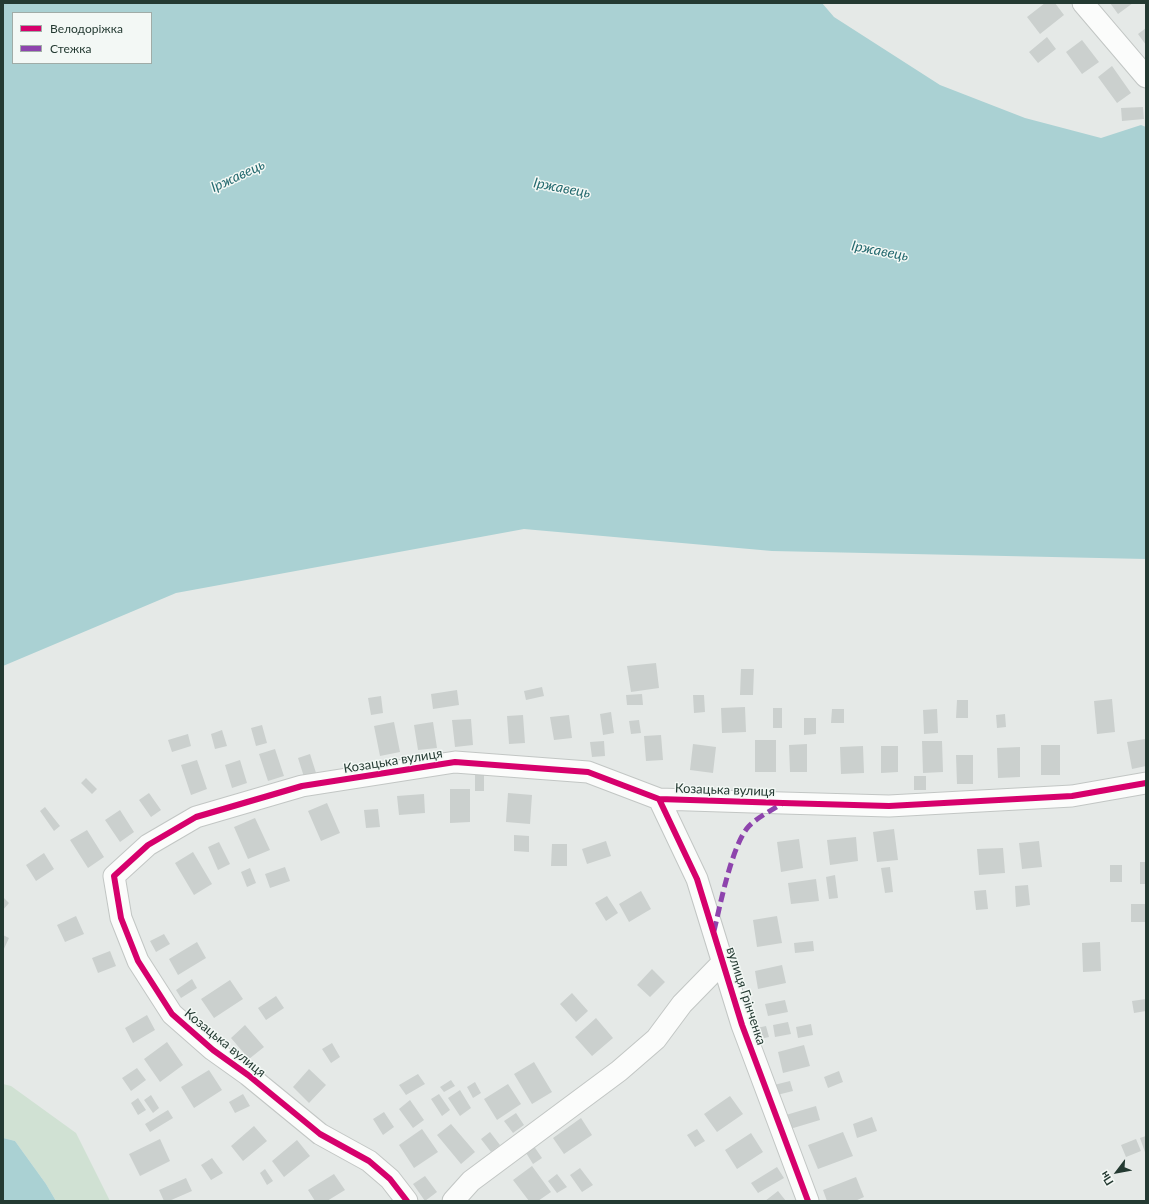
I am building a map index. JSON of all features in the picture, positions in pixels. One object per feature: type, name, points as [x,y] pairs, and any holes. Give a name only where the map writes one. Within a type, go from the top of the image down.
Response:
[{"type":"street","points":[[1083,3],[1146,77]]},
{"type":"street","name":"Козацька вулиця","points":[[407,1201],[390,1179],[369,1161],[320,1134],[248,1075],[213,1050],[172,1014],[138,961],[121,918],[114,876],[148,845],[196,817],[302,786],[455,762],[588,772],[659,799],[889,806],[1072,796],[1146,783]]},
{"type":"street","name":"вулиця Грінченка","points":[[659,799],[697,880],[745,1032],[808,1201]]},
{"type":"street","name":"вулиця Грінченка","points":[[453,1201],[471,1181],[619,1071],[656,1039],[682,1004],[722,963]]},
{"type":"green space","points":[[3,1084],[11,1086],[76,1133],[110,1201],[56,1201],[46,1184],[15,1141],[3,1138]]},
{"type":"water","name":"Іржавець","points":[[3,3],[822,3],[834,17],[940,85],[1025,118],[1101,138],[1141,125],[1146,127],[1146,559],[772,551],[524,529],[176,593],[3,666]]},
{"type":"water","points":[[3,1138],[15,1141],[46,1184],[56,1201],[3,1201]]},
{"type":"building","points":[[1045,3],[1055,3],[1064,15],[1040,34],[1027,17]]},
{"type":"building","points":[[1110,3],[1133,3],[1118,14]]},
{"type":"building","points":[[1146,28],[1146,45],[1138,34]]},
{"type":"building","points":[[1047,37],[1056,49],[1038,63],[1029,52]]},
{"type":"building","points":[[1082,40],[1099,62],[1082,74],[1066,52]]},
{"type":"building","points":[[1112,66],[1131,93],[1117,103],[1098,77]]},
{"type":"building","points":[[1143,107],[1144,119],[1122,121],[1121,108]]},
{"type":"building","points":[[656,663],[659,688],[631,692],[627,666]]},
{"type":"building","points":[[741,669],[754,669],[753,695],[740,695]]},
{"type":"building","points":[[542,687],[544,696],[526,700],[524,691]]},
{"type":"building","points":[[457,690],[459,705],[433,709],[431,694]]},
{"type":"building","points":[[642,694],[643,705],[627,705],[626,695]]},
{"type":"building","points":[[693,695],[704,695],[705,712],[694,713]]},
{"type":"building","points":[[381,696],[383,713],[371,715],[368,698]]},
{"type":"building","points":[[1112,699],[1115,732],[1097,734],[1094,701]]},
{"type":"building","points":[[957,700],[968,700],[968,718],[956,718]]},
{"type":"building","points":[[745,707],[746,732],[722,733],[721,708]]},
{"type":"building","points":[[773,708],[782,708],[782,728],[773,728]]},
{"type":"building","points":[[832,709],[844,709],[844,723],[831,723]]},
{"type":"building","points":[[937,709],[938,733],[924,734],[923,710]]},
{"type":"building","points":[[611,712],[614,733],[603,735],[600,714]]},
{"type":"building","points":[[1005,714],[1006,727],[997,728],[996,715]]},
{"type":"building","points":[[523,715],[525,743],[509,744],[507,716]]},
{"type":"building","points":[[569,715],[572,738],[554,740],[550,717]]},
{"type":"building","points":[[804,718],[816,718],[816,734],[804,735]]},
{"type":"building","points":[[471,719],[473,745],[455,747],[452,720]]},
{"type":"building","points":[[639,720],[641,733],[631,734],[629,721]]},
{"type":"building","points":[[394,722],[400,752],[380,756],[374,726]]},
{"type":"building","points":[[433,722],[437,748],[418,750],[414,725]]},
{"type":"building","points":[[262,725],[267,743],[256,746],[251,728]]},
{"type":"building","points":[[222,730],[227,746],[215,749],[211,734]]},
{"type":"building","points":[[188,734],[191,746],[172,752],[168,740]]},
{"type":"building","points":[[661,735],[663,760],[646,761],[644,736]]},
{"type":"building","points":[[1145,739],[1146,766],[1132,769],[1127,742]]},
{"type":"building","points":[[755,740],[776,740],[776,772],[755,772]]},
{"type":"building","points":[[604,741],[605,756],[592,757],[590,742]]},
{"type":"building","points":[[922,741],[942,741],[943,772],[923,773]]},
{"type":"building","points":[[693,744],[716,747],[713,773],[690,770]]},
{"type":"building","points":[[807,744],[807,772],[790,772],[789,745]]},
{"type":"building","points":[[1041,745],[1060,745],[1060,775],[1041,775]]},
{"type":"building","points":[[863,746],[864,773],[841,774],[840,747]]},
{"type":"building","points":[[881,746],[898,746],[898,772],[881,773]]},
{"type":"building","points":[[1020,747],[1020,777],[998,778],[997,748]]},
{"type":"building","points":[[275,749],[284,776],[268,781],[259,754]]},
{"type":"building","points":[[310,754],[317,776],[305,780],[298,758]]},
{"type":"building","points":[[956,755],[973,755],[973,784],[957,784]]},
{"type":"building","points":[[197,760],[207,789],[191,795],[181,765]]},
{"type":"building","points":[[240,760],[247,783],[232,788],[225,765]]},
{"type":"building","points":[[475,775],[484,775],[484,791],[475,791]]},
{"type":"building","points":[[914,776],[926,776],[926,790],[914,790]]},
{"type":"building","points":[[86,778],[97,789],[92,794],[81,783]]},
{"type":"building","points":[[450,789],[470,789],[470,822],[450,823]]},
{"type":"building","points":[[149,793],[161,810],[151,817],[139,800]]},
{"type":"building","points":[[508,793],[532,795],[530,824],[506,822]]},
{"type":"building","points":[[424,794],[425,813],[399,815],[397,796]]},
{"type":"building","points":[[327,803],[340,833],[321,841],[308,811]]},
{"type":"building","points":[[45,807],[60,826],[54,831],[40,811]]},
{"type":"building","points":[[378,809],[380,827],[366,828],[364,810]]},
{"type":"building","points":[[120,810],[134,832],[120,842],[105,820]]},
{"type":"building","points":[[255,818],[270,850],[248,859],[234,827]]},
{"type":"building","points":[[894,829],[898,860],[877,862],[873,832]]},
{"type":"building","points":[[87,830],[104,857],[88,868],[70,840]]},
{"type":"building","points":[[514,835],[529,836],[529,852],[514,851]]},
{"type":"building","points":[[856,837],[858,861],[830,865],[827,840]]},
{"type":"building","points":[[799,839],[803,868],[781,872],[777,842]]},
{"type":"building","points":[[606,841],[611,856],[587,864],[582,849]]},
{"type":"building","points":[[1039,841],[1042,867],[1022,869],[1019,843]]},
{"type":"building","points":[[219,842],[230,864],[218,870],[208,847]]},
{"type":"building","points":[[552,844],[567,844],[567,866],[551,866]]},
{"type":"building","points":[[1003,848],[1005,873],[979,875],[977,849]]},
{"type":"building","points":[[193,852],[212,884],[194,895],[175,863]]},
{"type":"building","points":[[44,853],[54,869],[36,881],[26,865]]},
{"type":"building","points":[[1140,862],[1146,862],[1146,884],[1140,884]]},
{"type":"building","points":[[1110,865],[1122,865],[1122,882],[1110,882]]},
{"type":"building","points":[[285,867],[290,881],[270,888],[265,874]]},
{"type":"building","points":[[890,867],[893,892],[885,893],[881,868]]},
{"type":"building","points":[[250,868],[256,883],[247,887],[241,872]]},
{"type":"building","points":[[835,875],[838,898],[829,899],[826,877]]},
{"type":"building","points":[[816,879],[819,901],[791,904],[788,883]]},
{"type":"building","points":[[1028,885],[1030,905],[1016,907],[1015,886]]},
{"type":"building","points":[[986,890],[988,909],[976,910],[974,891]]},
{"type":"building","points":[[641,891],[651,909],[629,922],[619,904]]},
{"type":"building","points":[[607,896],[618,913],[606,921],[595,903]]},
{"type":"building","points":[[3,897],[9,903],[3,910]]},
{"type":"building","points":[[1131,904],[1146,904],[1146,922],[1131,922]]},
{"type":"building","points":[[76,916],[84,934],[65,942],[57,925]]},
{"type":"building","points":[[777,916],[782,943],[757,947],[753,920]]},
{"type":"building","points":[[164,934],[170,944],[156,952],[150,941]]},
{"type":"building","points":[[3,935],[9,938],[3,951]]},
{"type":"building","points":[[813,941],[814,951],[795,953],[794,943]]},
{"type":"building","points":[[197,942],[206,958],[178,975],[169,959]]},
{"type":"building","points":[[1100,942],[1101,971],[1083,972],[1082,943]]},
{"type":"building","points":[[110,951],[116,966],[98,973],[92,958]]},
{"type":"building","points":[[782,965],[786,983],[758,989],[755,971]]},
{"type":"building","points":[[652,969],[665,982],[650,997],[637,985]]},
{"type":"building","points":[[192,979],[197,988],[181,998],[176,990]]},
{"type":"building","points":[[230,980],[243,999],[214,1018],[201,999]]},
{"type":"building","points":[[572,993],[588,1011],[576,1022],[560,1004]]},
{"type":"building","points":[[276,996],[284,1008],[266,1020],[258,1008]]},
{"type":"building","points":[[1146,999],[1146,1011],[1134,1013],[1132,1001]]},
{"type":"building","points":[[785,1000],[788,1012],[768,1016],[765,1004]]},
{"type":"building","points":[[147,1015],[155,1030],[133,1043],[125,1028]]},
{"type":"building","points":[[596,1018],[613,1038],[592,1056],[575,1037]]},
{"type":"building","points":[[788,1022],[791,1034],[775,1037],[773,1025]]},
{"type":"building","points":[[811,1024],[813,1035],[798,1038],[796,1027]]},
{"type":"building","points":[[245,1025],[264,1047],[249,1059],[231,1038]]},
{"type":"building","points":[[766,1026],[769,1037],[760,1039],[757,1028]]},
{"type":"building","points":[[167,1042],[183,1065],[160,1082],[144,1059]]},
{"type":"building","points":[[332,1043],[340,1057],[331,1063],[322,1049]]},
{"type":"building","points":[[804,1045],[810,1066],[783,1073],[778,1052]]},
{"type":"building","points":[[534,1062],[552,1092],[532,1104],[514,1074]]},
{"type":"building","points":[[137,1068],[146,1080],[131,1091],[122,1078]]},
{"type":"building","points":[[309,1069],[326,1085],[309,1103],[293,1087]]},
{"type":"building","points":[[209,1070],[222,1090],[194,1108],[181,1087]]},
{"type":"building","points":[[839,1071],[843,1082],[828,1088],[824,1077]]},
{"type":"building","points":[[418,1074],[425,1084],[406,1095],[399,1085]]},
{"type":"building","points":[[451,1080],[455,1086],[444,1092],[440,1087]]},
{"type":"building","points":[[790,1081],[793,1091],[777,1095],[774,1085]]},
{"type":"building","points":[[475,1082],[481,1093],[473,1098],[467,1087]]},
{"type":"building","points":[[508,1084],[521,1104],[497,1120],[484,1099]]},
{"type":"building","points":[[460,1090],[471,1108],[460,1116],[448,1098]]},
{"type":"building","points":[[243,1094],[250,1106],[235,1113],[229,1102]]},
{"type":"building","points":[[439,1094],[450,1110],[442,1116],[431,1099]]},
{"type":"building","points":[[151,1095],[159,1108],[153,1113],[144,1100]]},
{"type":"building","points":[[730,1096],[743,1114],[717,1132],[704,1114]]},
{"type":"building","points":[[138,1098],[146,1110],[138,1115],[131,1103]]},
{"type":"building","points":[[410,1100],[424,1120],[413,1128],[399,1109]]},
{"type":"building","points":[[816,1106],[820,1120],[790,1129],[786,1115]]},
{"type":"building","points":[[168,1110],[173,1118],[150,1132],[145,1124]]},
{"type":"building","points":[[384,1112],[394,1127],[383,1135],[373,1119]]},
{"type":"building","points":[[516,1113],[524,1125],[513,1133],[504,1121]]},
{"type":"building","points":[[872,1117],[877,1131],[857,1138],[853,1124]]},
{"type":"building","points":[[581,1118],[592,1135],[564,1154],[553,1138]]},
{"type":"building","points":[[451,1124],[475,1152],[461,1164],[437,1135]]},
{"type":"building","points":[[254,1126],[267,1141],[243,1161],[231,1146]]},
{"type":"building","points":[[422,1129],[438,1152],[414,1168],[399,1145]]},
{"type":"building","points":[[697,1129],[705,1141],[695,1147],[687,1135]]},
{"type":"building","points":[[490,1132],[500,1145],[491,1152],[481,1139]]},
{"type":"building","points":[[843,1132],[853,1156],[818,1169],[808,1145]]},
{"type":"building","points":[[751,1133],[763,1152],[737,1169],[725,1150]]},
{"type":"building","points":[[1146,1136],[1146,1155],[1140,1138]]},
{"type":"building","points":[[160,1139],[170,1161],[140,1176],[129,1154]]},
{"type":"building","points":[[1136,1139],[1141,1151],[1126,1157],[1121,1145]]},
{"type":"building","points":[[297,1140],[310,1156],[284,1177],[272,1161]]},
{"type":"building","points":[[531,1142],[542,1158],[533,1164],[523,1148]]},
{"type":"building","points":[[212,1158],[223,1173],[211,1180],[201,1165]]},
{"type":"building","points":[[532,1166],[551,1192],[538,1201],[529,1201],[513,1180]]},
{"type":"building","points":[[777,1167],[784,1178],[758,1193],[751,1183]]},
{"type":"building","points":[[580,1168],[593,1185],[582,1192],[570,1175]]},
{"type":"building","points":[[265,1169],[273,1181],[267,1185],[260,1173]]},
{"type":"building","points":[[334,1174],[345,1190],[327,1201],[315,1201],[308,1190]]},
{"type":"building","points":[[557,1174],[567,1187],[557,1193],[548,1181]]},
{"type":"building","points":[[425,1176],[437,1192],[425,1201],[413,1184]]},
{"type":"building","points":[[856,1177],[864,1197],[855,1201],[827,1201],[823,1190]]},
{"type":"building","points":[[186,1178],[192,1191],[169,1201],[164,1201],[159,1190]]},
{"type":"building","points":[[778,1191],[786,1201],[765,1201]]},
{"type":"marked path","points":[[714,931],[727,876],[737,846],[749,826],[783,803]]},
{"type":"cycle path","points":[[407,1201],[390,1179],[369,1161],[320,1134],[248,1075],[213,1050],[172,1014],[138,961],[121,918],[114,876],[148,845],[196,817],[302,786],[455,762],[588,772],[659,799],[783,803],[889,806],[1072,796],[1146,783]]},
{"type":"cycle path","points":[[659,799],[697,879],[742,1025],[808,1201]]}]
